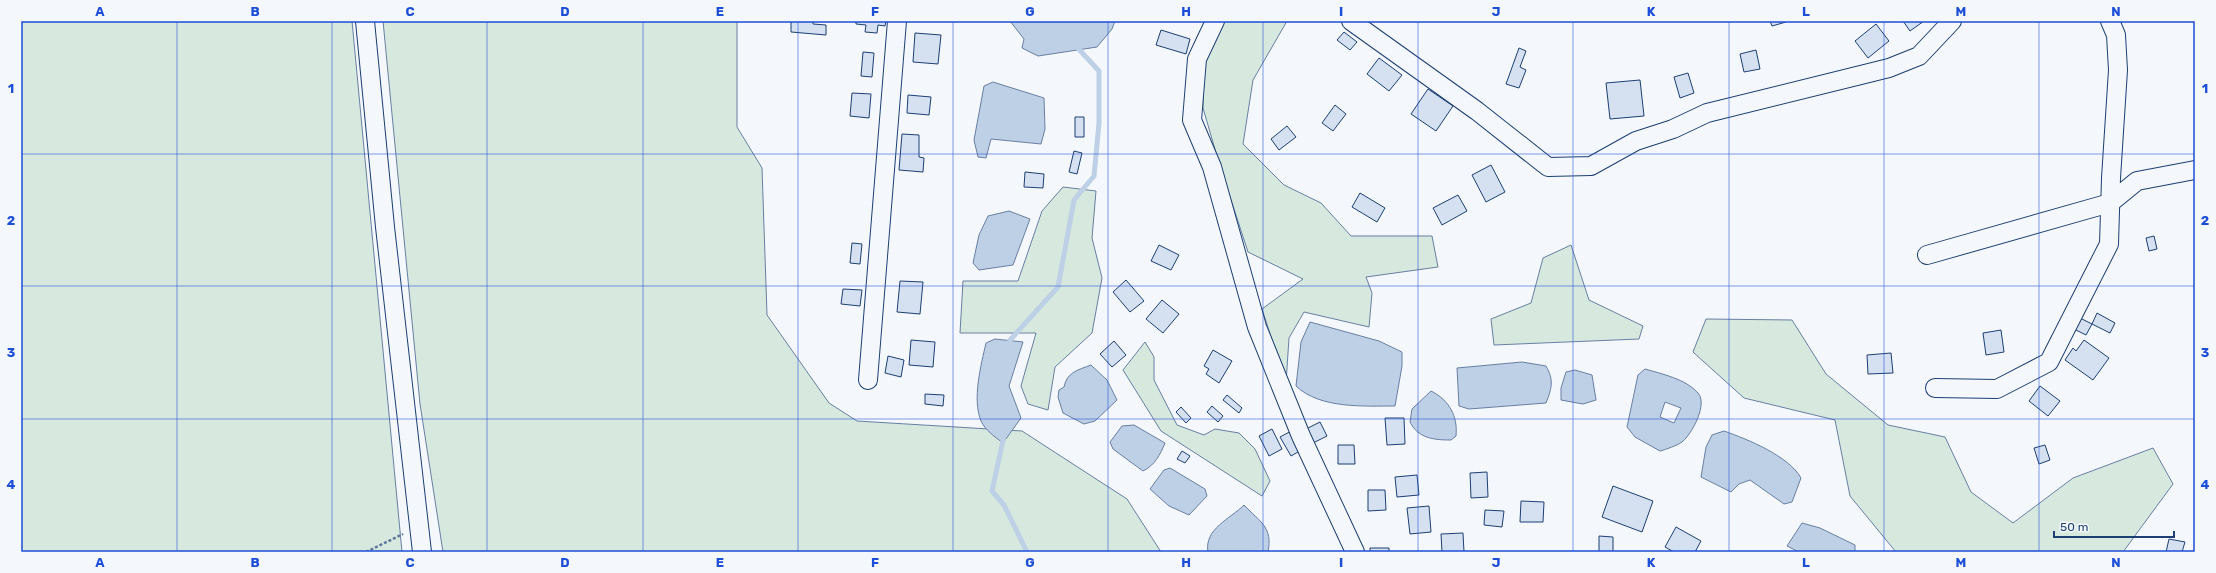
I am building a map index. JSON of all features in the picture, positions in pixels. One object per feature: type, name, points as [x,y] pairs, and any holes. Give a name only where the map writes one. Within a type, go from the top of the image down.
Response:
[{"type":"street","points":[[365,21],[385,227],[422,552]]},
{"type":"street","points":[[868,380],[897,21]]},
{"type":"street","points":[[1215,21],[1197,59],[1192,120],[1212,167],[1257,327],[1301,436],[1356,552]]},
{"type":"street","points":[[1351,21],[1477,111],[1548,167],[1591,166],[1636,141],[1673,129],[1707,113],[1889,68],[1919,56],[1952,21]]},
{"type":"street","points":[[1935,388],[1997,389],[2049,362],[2109,244],[2118,70],[2116,35],[2110,21]]},
{"type":"street","points":[[1927,255],[2110,203],[2137,181],[2195,170]]},
{"type":"path","points":[[366,552],[419,526]]},
{"type":"shaded area","points":[[21,21],[352,21],[402,552],[21,552]]},
{"type":"shaded area","points":[[383,21],[737,21],[737,127],[762,168],[767,315],[829,403],[857,421],[1022,431],[1127,499],[1161,552],[443,552],[420,404]]},
{"type":"shaded area","points":[[1224,21],[1287,21],[1253,80],[1243,144],[1284,185],[1321,203],[1351,236],[1432,236],[1438,267],[1366,277],[1372,293],[1369,327],[1304,312],[1289,338],[1286,383],[1262,309],[1303,279],[1248,252],[1203,108],[1204,58]]},
{"type":"shaded area","points":[[1063,187],[1096,191],[1092,238],[1102,278],[1092,333],[1055,367],[1048,410],[1028,404],[1021,386],[1036,333],[960,333],[963,281],[1018,281],[1042,211]]},
{"type":"shaded area","points":[[1571,245],[1589,300],[1643,326],[1639,339],[1494,345],[1491,319],[1531,303],[1543,258]]},
{"type":"shaded area","points":[[1706,319],[1792,320],[1826,374],[1888,425],[1945,437],[1971,492],[2013,523],[2073,478],[2153,448],[2173,484],[2123,552],[1896,552],[1850,496],[1835,420],[1744,398],[1693,352]]},
{"type":"shaded area","points":[[1145,342],[1154,357],[1154,380],[1177,425],[1204,435],[1215,429],[1239,433],[1255,449],[1270,481],[1262,496],[1161,431],[1123,370]]},
{"type":"water","points":[[1010,21],[1115,21],[1112,29],[1097,47],[1038,56],[1022,48],[1024,39]]},
{"type":"water","points":[[993,82],[1044,98],[1045,129],[1041,144],[991,139],[986,158],[978,157],[974,140],[984,86]]},
{"type":"water","points":[[1009,211],[1030,219],[1013,265],[979,270],[973,263],[979,235],[988,216]]},
{"type":"water","points":[[1310,322],[1379,341],[1402,352],[1402,366],[1395,406],[1343,405],[1317,399],[1296,386],[1301,342]]},
{"type":"water","points":[[995,339],[1023,342],[1009,386],[1021,418],[1003,443],[990,433],[981,421],[977,403],[978,382],[986,343]]},
{"type":"water","points":[[1522,362],[1546,366],[1549,371],[1551,384],[1550,393],[1546,403],[1469,409],[1459,406],[1457,368]]},
{"type":"water","points":[[1091,365],[1107,380],[1117,400],[1095,421],[1084,424],[1063,413],[1058,397],[1059,390],[1064,387],[1065,382],[1070,375]]},
{"type":"water","points":[[1645,369],[1659,373],[1687,384],[1698,393],[1701,398],[1701,404],[1698,419],[1690,433],[1682,442],[1660,451],[1635,437],[1627,427],[1638,375]],"holes":[[[1665,402],[1681,408],[1674,423],[1660,417]]]},
{"type":"water","points":[[1575,370],[1592,375],[1596,400],[1583,404],[1561,400],[1561,388],[1566,372]]},
{"type":"water","points":[[1431,391],[1443,399],[1454,415],[1456,436],[1451,440],[1432,439],[1422,435],[1417,432],[1410,422],[1412,409]]},
{"type":"water","points":[[1134,425],[1165,443],[1157,459],[1151,466],[1143,471],[1113,449],[1110,442],[1122,426]]},
{"type":"water","points":[[1724,431],[1767,449],[1787,462],[1795,470],[1801,478],[1792,502],[1784,504],[1750,480],[1739,484],[1731,492],[1701,477],[1706,447],[1712,435]]},
{"type":"water","points":[[1170,468],[1205,489],[1207,496],[1189,515],[1169,506],[1150,489],[1164,470]]},
{"type":"water","points":[[1244,505],[1260,521],[1267,531],[1269,536],[1268,552],[1208,552],[1210,537],[1214,531],[1219,525]]},
{"type":"water","points":[[1802,523],[1820,528],[1855,545],[1855,552],[1799,552],[1787,546]]},
{"type":"building","points":[[791,21],[813,21],[813,24],[826,25],[826,35],[791,32]]},
{"type":"building","points":[[856,21],[886,21],[885,26],[878,25],[877,33],[865,32],[866,25],[856,24]]},
{"type":"building","points":[[1770,21],[1785,21],[1786,22],[1772,26]]},
{"type":"building","points":[[1903,21],[1924,21],[1910,31]]},
{"type":"building","points":[[1876,24],[1889,41],[1868,58],[1855,41]]},
{"type":"building","points":[[1161,30],[1190,39],[1186,54],[1156,45]]},
{"type":"building","points":[[1344,32],[1357,42],[1350,50],[1337,40]]},
{"type":"building","points":[[915,33],[941,35],[938,64],[913,62]]},
{"type":"building","points":[[1519,48],[1526,51],[1520,67],[1526,70],[1519,88],[1506,84]]},
{"type":"building","points":[[1756,50],[1760,69],[1744,72],[1740,54]]},
{"type":"building","points":[[863,52],[874,53],[872,77],[861,76]]},
{"type":"building","points":[[1379,58],[1402,75],[1389,91],[1367,74]]},
{"type":"building","points":[[1688,73],[1694,93],[1680,98],[1674,77]]},
{"type":"building","points":[[1640,80],[1644,116],[1610,119],[1606,83]]},
{"type":"building","points":[[1428,89],[1453,106],[1436,131],[1411,114]]},
{"type":"building","points":[[852,93],[871,94],[869,118],[850,116]]},
{"type":"building","points":[[908,95],[931,97],[929,115],[907,113]]},
{"type":"building","points":[[1335,105],[1346,114],[1333,131],[1322,123]]},
{"type":"building","points":[[1075,117],[1084,117],[1084,137],[1075,137]]},
{"type":"building","points":[[1287,126],[1296,137],[1279,150],[1271,139]]},
{"type":"building","points":[[902,134],[919,135],[919,157],[924,158],[923,172],[899,170]]},
{"type":"building","points":[[1074,151],[1082,153],[1077,174],[1069,172]]},
{"type":"building","points":[[1491,165],[1505,192],[1486,202],[1472,175]]},
{"type":"building","points":[[1025,172],[1044,174],[1043,188],[1024,187]]},
{"type":"building","points":[[1360,193],[1385,208],[1377,222],[1352,207]]},
{"type":"building","points":[[1458,195],[1467,211],[1442,225],[1433,208]]},
{"type":"building","points":[[2154,236],[2157,249],[2149,251],[2146,238]]},
{"type":"building","points":[[852,243],[862,244],[860,264],[850,263]]},
{"type":"building","points":[[1159,245],[1179,255],[1171,270],[1151,261]]},
{"type":"building","points":[[1126,280],[1144,301],[1130,312],[1113,292]]},
{"type":"building","points":[[900,281],[923,282],[920,314],[897,312]]},
{"type":"building","points":[[843,289],[862,290],[860,306],[841,304]]},
{"type":"building","points":[[1162,300],[1179,314],[1163,333],[1146,319]]},
{"type":"building","points":[[2097,313],[2115,323],[2110,333],[2092,324]]},
{"type":"building","points":[[2080,318],[2092,324],[2086,335],[2074,329]]},
{"type":"building","points":[[2001,330],[2004,352],[1986,355],[1983,333]]},
{"type":"building","points":[[911,340],[935,342],[933,367],[909,365]]},
{"type":"building","points":[[2084,340],[2109,358],[2093,380],[2065,360],[2073,348],[2076,351]]},
{"type":"building","points":[[1114,341],[1126,355],[1112,367],[1100,354]]},
{"type":"building","points":[[1213,350],[1232,361],[1219,383],[1206,374],[1209,369],[1204,366]]},
{"type":"building","points":[[1891,353],[1893,373],[1868,374],[1867,355]]},
{"type":"building","points":[[888,356],[904,360],[901,377],[885,373]]},
{"type":"building","points":[[2040,386],[2060,401],[2048,416],[2029,401]]},
{"type":"building","points":[[925,394],[944,395],[943,406],[925,404]]},
{"type":"building","points":[[1227,395],[1242,408],[1239,413],[1223,400]]},
{"type":"building","points":[[1212,406],[1223,416],[1218,422],[1207,412]]},
{"type":"building","points":[[1181,407],[1191,418],[1186,423],[1176,412]]},
{"type":"building","points":[[1385,418],[1404,418],[1405,444],[1387,445]]},
{"type":"building","points":[[1320,422],[1327,436],[1313,443],[1306,429]]},
{"type":"building","points":[[1272,429],[1282,449],[1269,456],[1259,436]]},
{"type":"building","points":[[1295,429],[1305,448],[1291,456],[1280,437]]},
{"type":"building","points":[[1338,445],[1354,445],[1355,464],[1338,464]]},
{"type":"building","points":[[2045,445],[2050,460],[2039,464],[2034,448]]},
{"type":"building","points":[[1182,451],[1190,456],[1185,463],[1177,459]]},
{"type":"building","points":[[1487,472],[1488,497],[1471,498],[1470,473]]},
{"type":"building","points":[[1417,475],[1419,495],[1397,497],[1395,477]]},
{"type":"building","points":[[1613,486],[1653,501],[1642,532],[1602,517]]},
{"type":"building","points":[[1368,490],[1385,490],[1386,510],[1368,511]]},
{"type":"building","points":[[1521,501],[1544,502],[1543,522],[1520,522]]},
{"type":"building","points":[[1429,506],[1431,532],[1410,534],[1407,508]]},
{"type":"building","points":[[1485,510],[1504,511],[1502,527],[1484,525]]},
{"type":"building","points":[[1676,527],[1701,541],[1695,552],[1674,552],[1665,547]]},
{"type":"building","points":[[1463,533],[1464,552],[1442,552],[1441,534]]},
{"type":"building","points":[[1599,536],[1613,537],[1613,552],[1599,552]]},
{"type":"building","points":[[2169,539],[2185,542],[2182,552],[2166,552]]},
{"type":"building","points":[[1370,548],[1389,548],[1389,552],[1370,552]]},
{"type":"waterway","points":[[1009,346],[1010,340],[1058,287],[1074,200],[1094,176],[1099,123],[1099,71],[1075,45]]},
{"type":"waterway","points":[[1004,436],[992,491],[1004,505],[1027,552]]}]
